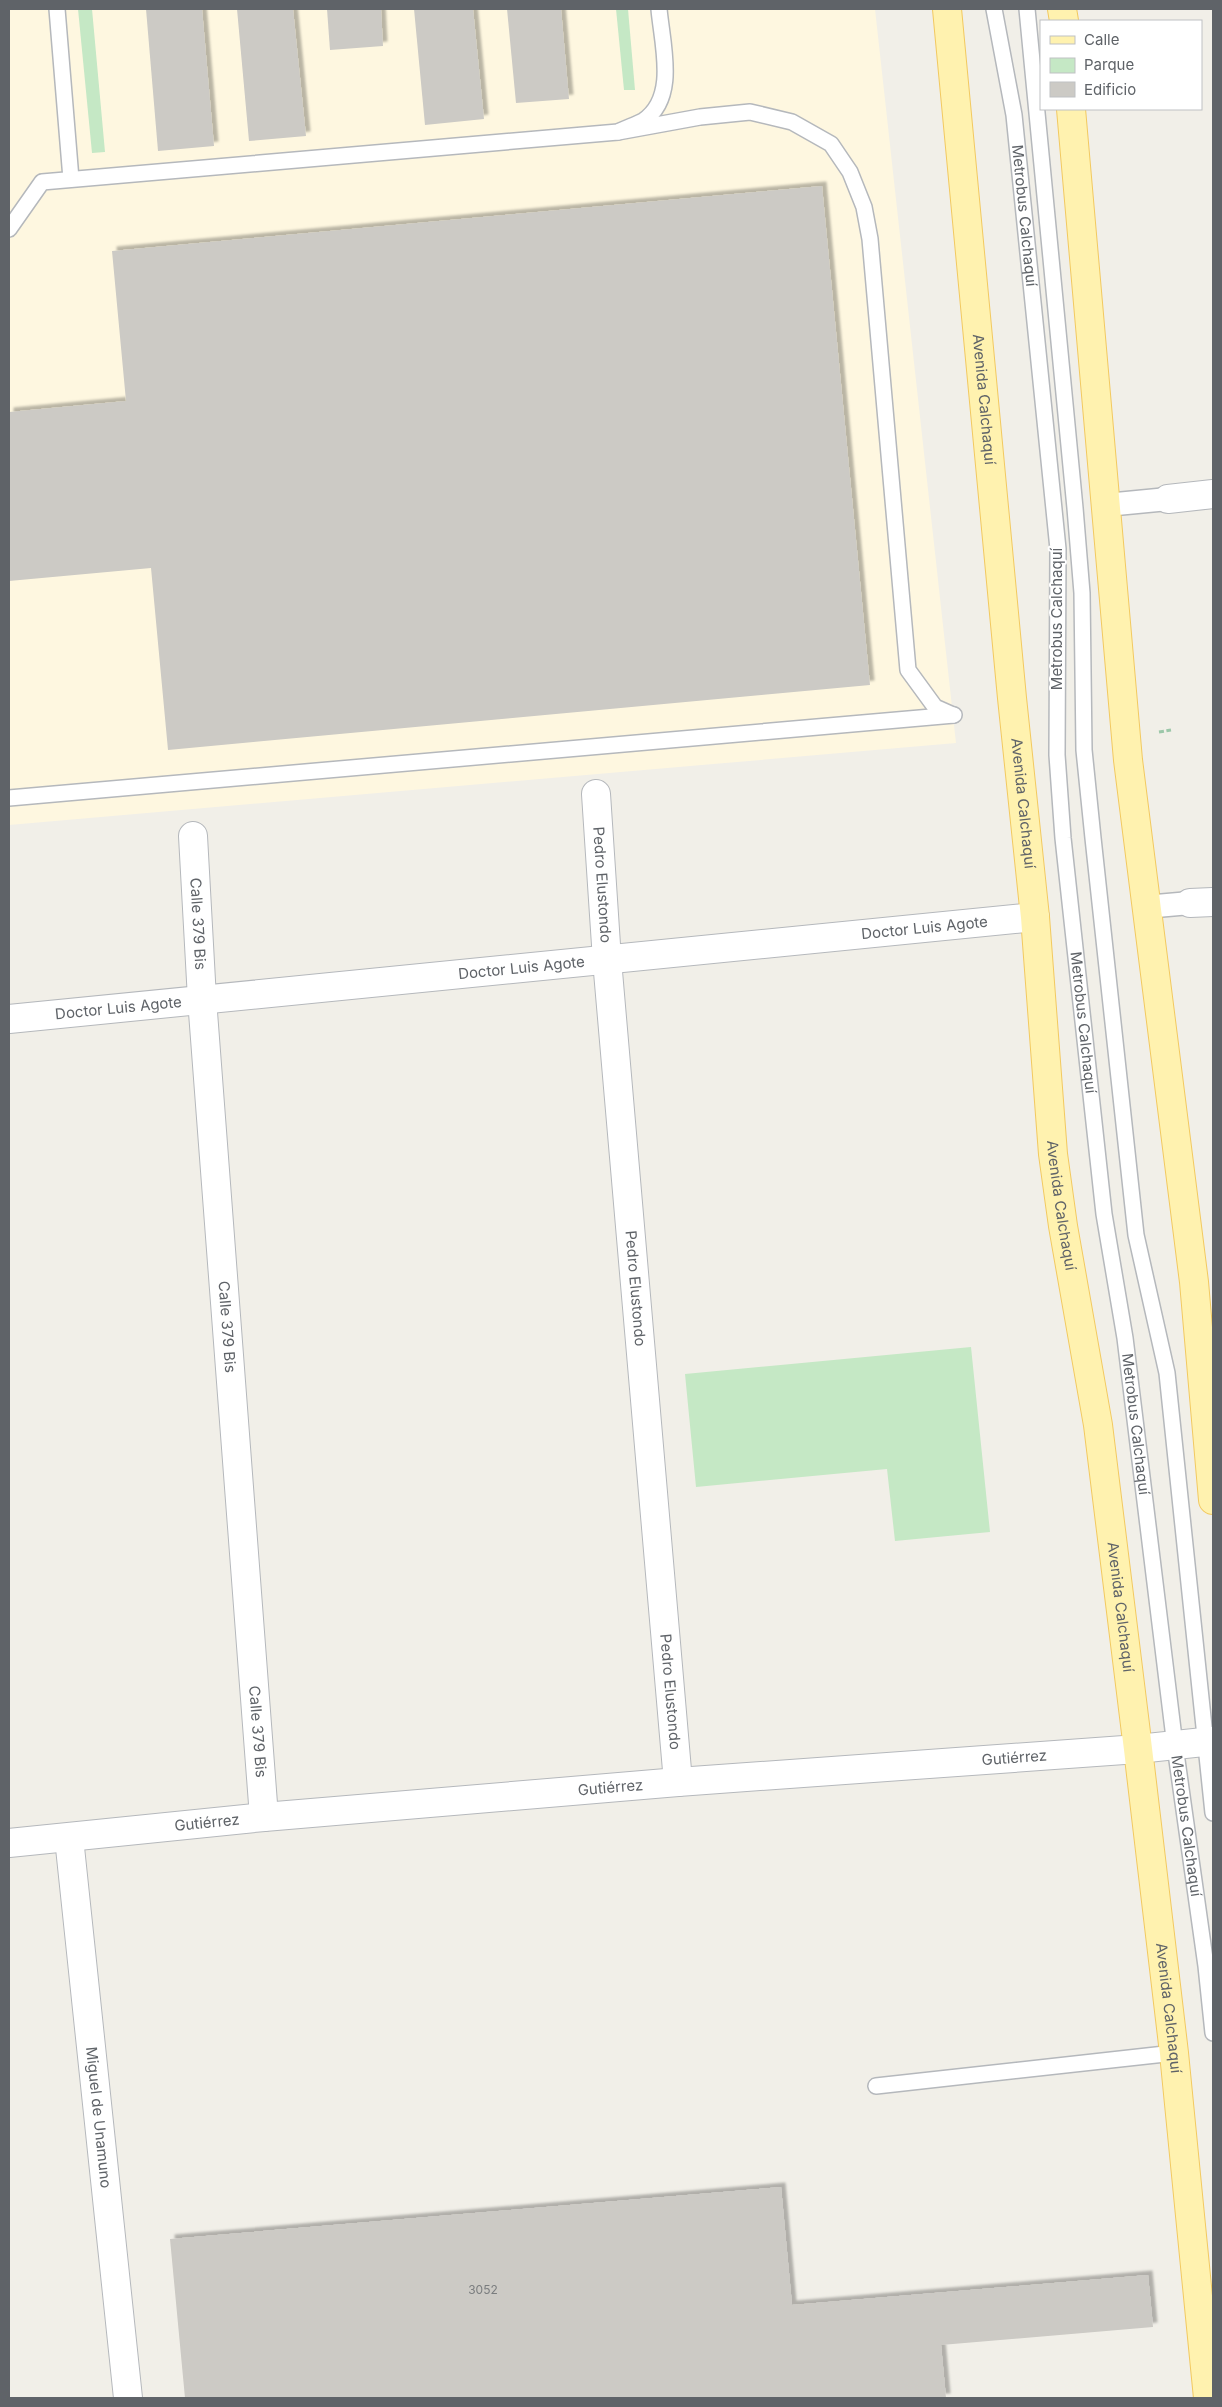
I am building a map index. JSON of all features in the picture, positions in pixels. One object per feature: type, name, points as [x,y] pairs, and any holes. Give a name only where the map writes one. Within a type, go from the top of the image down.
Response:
[{"type":"main road","name":"Avenida Calchaquí","points":[[947,9],[1035,917],[1053,1154],[1063,1226],[1093,1391],[1138,1749],[1174,2053],[1208,2398]]},
{"type":"main road","points":[[1071,110],[1126,738],[1145,906],[1206,1328],[1213,1500]]},
{"type":"street","points":[[1106,505],[1213,494]]},
{"type":"street","name":"Pedro Elustondo","points":[[596,794],[607,960],[678,1782]]},
{"type":"street","name":"Calle 379 Bis","points":[[193,836],[202,999],[264,1817]]},
{"type":"street","points":[[1145,906],[1202,902]]},
{"type":"street","name":"Doctor Luis Agote","points":[[9,1019],[1035,917]]},
{"type":"street","name":"Gutiérrez","points":[[9,1843],[264,1817],[678,1782],[1138,1749],[1210,1742]]},
{"type":"street","name":"Miguel de Unamuno","points":[[69,1838],[128,2398]]},
{"type":"lane","points":[[57,9],[71,179]]},
{"type":"lane","points":[[618,132],[644,120],[662,99],[666,84],[659,9]]},
{"type":"lane","name":"Metrobus Calchaquí","points":[[994,9],[1014,115],[1058,548],[1058,756],[1063,838],[1104,1214],[1125,1338],[1175,1746],[1206,1966],[1213,2033]]},
{"type":"lane","name":"Metrobus Calchaquí","points":[[1027,9],[1082,593],[1084,750],[1096,867],[1136,1235],[1166,1373],[1210,1742],[1213,1813]]},
{"type":"lane","points":[[9,229],[42,182],[618,132],[700,117],[750,112],[792,122],[831,144],[850,172],[864,207],[870,239],[908,670],[935,707],[954,715],[9,798]]},
{"type":"lane","points":[[876,2086],[1174,2053]]},
{"type":"shaded area","points":[[9,9],[875,9],[956,743],[9,825]]},
{"type":"green space","points":[[78,9],[92,9],[105,152],[92,153]]},
{"type":"green space","points":[[616,9],[628,9],[635,90],[624,90]]},
{"type":"green space","points":[[971,1347],[990,1532],[895,1541],[887,1469],[696,1487],[685,1374]]},
{"type":"building","points":[[146,9],[202,9],[214,146],[158,151]]},
{"type":"building","points":[[237,9],[293,9],[306,136],[249,141]]},
{"type":"building","points":[[327,9],[381,9],[383,46],[330,50]]},
{"type":"building","points":[[414,9],[473,9],[484,119],[425,125]]},
{"type":"building","points":[[507,9],[561,9],[569,99],[516,103]]},
{"type":"building","points":[[822,186],[870,685],[168,750],[151,568],[9,581],[9,412],[126,401],[112,251]]},
{"type":"building","points":[[781,2187],[792,2305],[1148,2275],[1153,2327],[941,2345],[946,2398],[185,2398],[170,2239]]}]
